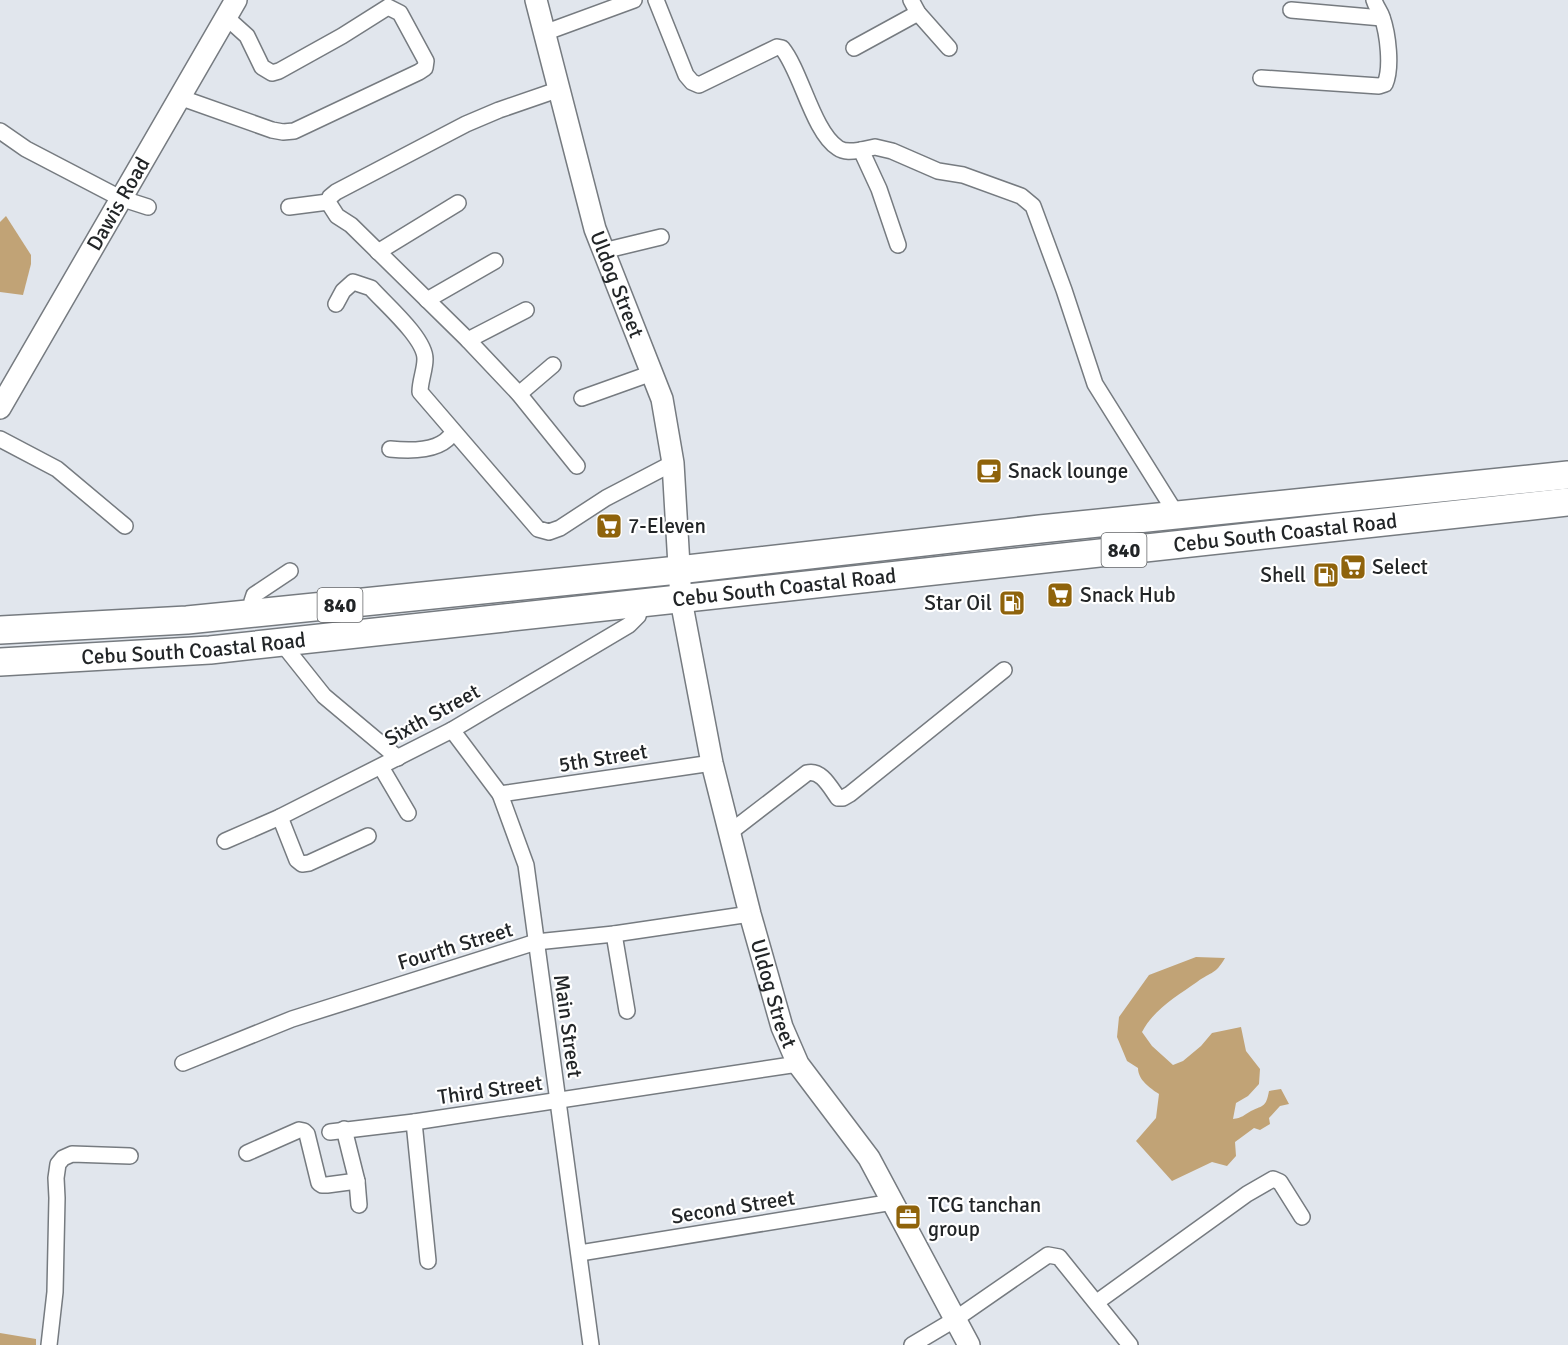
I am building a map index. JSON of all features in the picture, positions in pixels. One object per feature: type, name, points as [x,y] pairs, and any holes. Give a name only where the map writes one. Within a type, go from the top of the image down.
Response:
[{"type":"highway","name":"Cebu South Coastal Road","points":[[0,630],[187,620],[1568,475]]},
{"type":"highway","name":"Cebu South Coastal Road","points":[[0,662],[191,652],[1568,502]]},
{"type":"street","name":"Uldog Street","points":[[536,0],[595,229],[662,399],[673,463],[681,600],[712,763],[750,914],[782,1027],[798,1064],[869,1158],[969,1345]]},
{"type":"street","points":[[544,33],[634,0]]},
{"type":"street","points":[[656,0],[686,75],[692,82],[699,85],[777,47],[782,48],[824,133],[838,148],[852,152],[875,147],[892,151],[938,171],[963,175],[1021,196],[1033,206],[1095,384],[1177,515]]},
{"type":"street","points":[[1261,78],[1379,86],[1385,84],[1388,76],[1388,47],[1382,18],[1374,0]]},
{"type":"street","points":[[855,48],[914,6],[949,48]]},
{"type":"street","points":[[179,97],[272,130],[294,131],[425,68],[426,61],[400,13],[387,7],[342,36],[272,73],[262,67],[231,9]]},
{"type":"street","name":"Dawis Road","points":[[0,408],[231,9]]},
{"type":"street","points":[[1291,10],[1382,18]]},
{"type":"street","points":[[328,202],[336,192],[466,124],[560,89]]},
{"type":"street","points":[[0,131],[26,149],[120,198],[148,207]]},
{"type":"street","points":[[861,150],[879,189],[898,245]]},
{"type":"street","points":[[289,207],[328,202]]},
{"type":"street","points":[[328,202],[337,216],[351,225],[468,340],[519,394],[577,466]]},
{"type":"street","points":[[378,252],[458,203]]},
{"type":"street","points":[[603,251],[661,237]]},
{"type":"street","points":[[427,300],[495,261]]},
{"type":"street","points":[[336,304],[343,291],[353,282],[371,288],[417,338],[423,348],[425,360],[420,392],[538,529],[549,532],[560,528],[606,498],[673,463]]},
{"type":"street","points":[[468,340],[526,310]]},
{"type":"street","points":[[519,394],[554,365]]},
{"type":"street","points":[[582,398],[652,373]]},
{"type":"street","points":[[390,449],[421,450],[441,443],[453,432]]},
{"type":"street","points":[[0,439],[57,469],[125,526]]},
{"type":"street","points":[[255,613],[252,601],[254,595],[290,571]]},
{"type":"street","name":"Sixth Street","points":[[225,841],[280,817],[452,730],[629,625],[638,616],[642,603]]},
{"type":"street","points":[[281,642],[324,696],[398,758]]},
{"type":"street","points":[[729,833],[807,773],[813,771],[819,774],[838,798],[850,794],[1004,670]]},
{"type":"street","name":"Main Street","points":[[452,730],[500,794],[526,865],[591,1345]]},
{"type":"street","name":"5th Street","points":[[500,794],[712,763]]},
{"type":"street","points":[[381,767],[408,813]]},
{"type":"street","points":[[280,817],[297,860],[302,864],[368,837]]},
{"type":"street","name":"Fourth Street","points":[[183,1063],[292,1019],[536,942],[614,934],[750,914]]},
{"type":"street","points":[[614,934],[627,1011]]},
{"type":"street","name":"Third Street","points":[[357,1181],[337,1130],[414,1122],[798,1064]]},
{"type":"street","points":[[414,1122],[429,1261]]},
{"type":"street","points":[[247,1153],[299,1130],[304,1131],[307,1134],[319,1183],[327,1185],[357,1181],[359,1204]]},
{"type":"street","points":[[49,1345],[55,1292],[58,1164],[63,1158],[72,1154],[130,1156]]},
{"type":"street","points":[[1097,1302],[1273,1179],[1280,1182],[1302,1217]]},
{"type":"street","name":"Second Street","points":[[580,1253],[893,1202]]},
{"type":"street","points":[[912,1345],[954,1320],[1048,1255],[1059,1257],[1130,1345]]},
{"type":"shaded area","points":[[6,216],[31,255],[23,295],[0,292],[0,222]]},
{"type":"shaded area","points":[[1196,957],[1225,958],[1216,970],[1159,1010],[1142,1032],[1152,1046],[1173,1065],[1183,1061],[1212,1033],[1241,1027],[1246,1051],[1260,1069],[1259,1084],[1248,1096],[1236,1103],[1233,1119],[1264,1105],[1269,1091],[1281,1089],[1289,1104],[1280,1106],[1269,1118],[1270,1124],[1260,1130],[1254,1128],[1235,1142],[1236,1156],[1227,1166],[1212,1162],[1172,1181],[1136,1141],[1156,1118],[1159,1094],[1142,1080],[1138,1068],[1127,1061],[1117,1037],[1119,1017],[1149,975]]},
{"type":"shaded area","points":[[0,1333],[36,1339],[36,1345],[0,1345]]},
{"type":"place","name":"Snack lounge","points":[[989,471]]},
{"type":"place","name":"7-Eleven","points":[[609,526]]},
{"type":"place","name":"Select","points":[[1353,567]]},
{"type":"place","name":"Shell","points":[[1326,575]]},
{"type":"place","name":"Snack Hub","points":[[1060,595]]},
{"type":"place","name":"Star Oil","points":[[1012,603]]},
{"type":"place","name":"TCG tanchan group","points":[[908,1217]]}]
